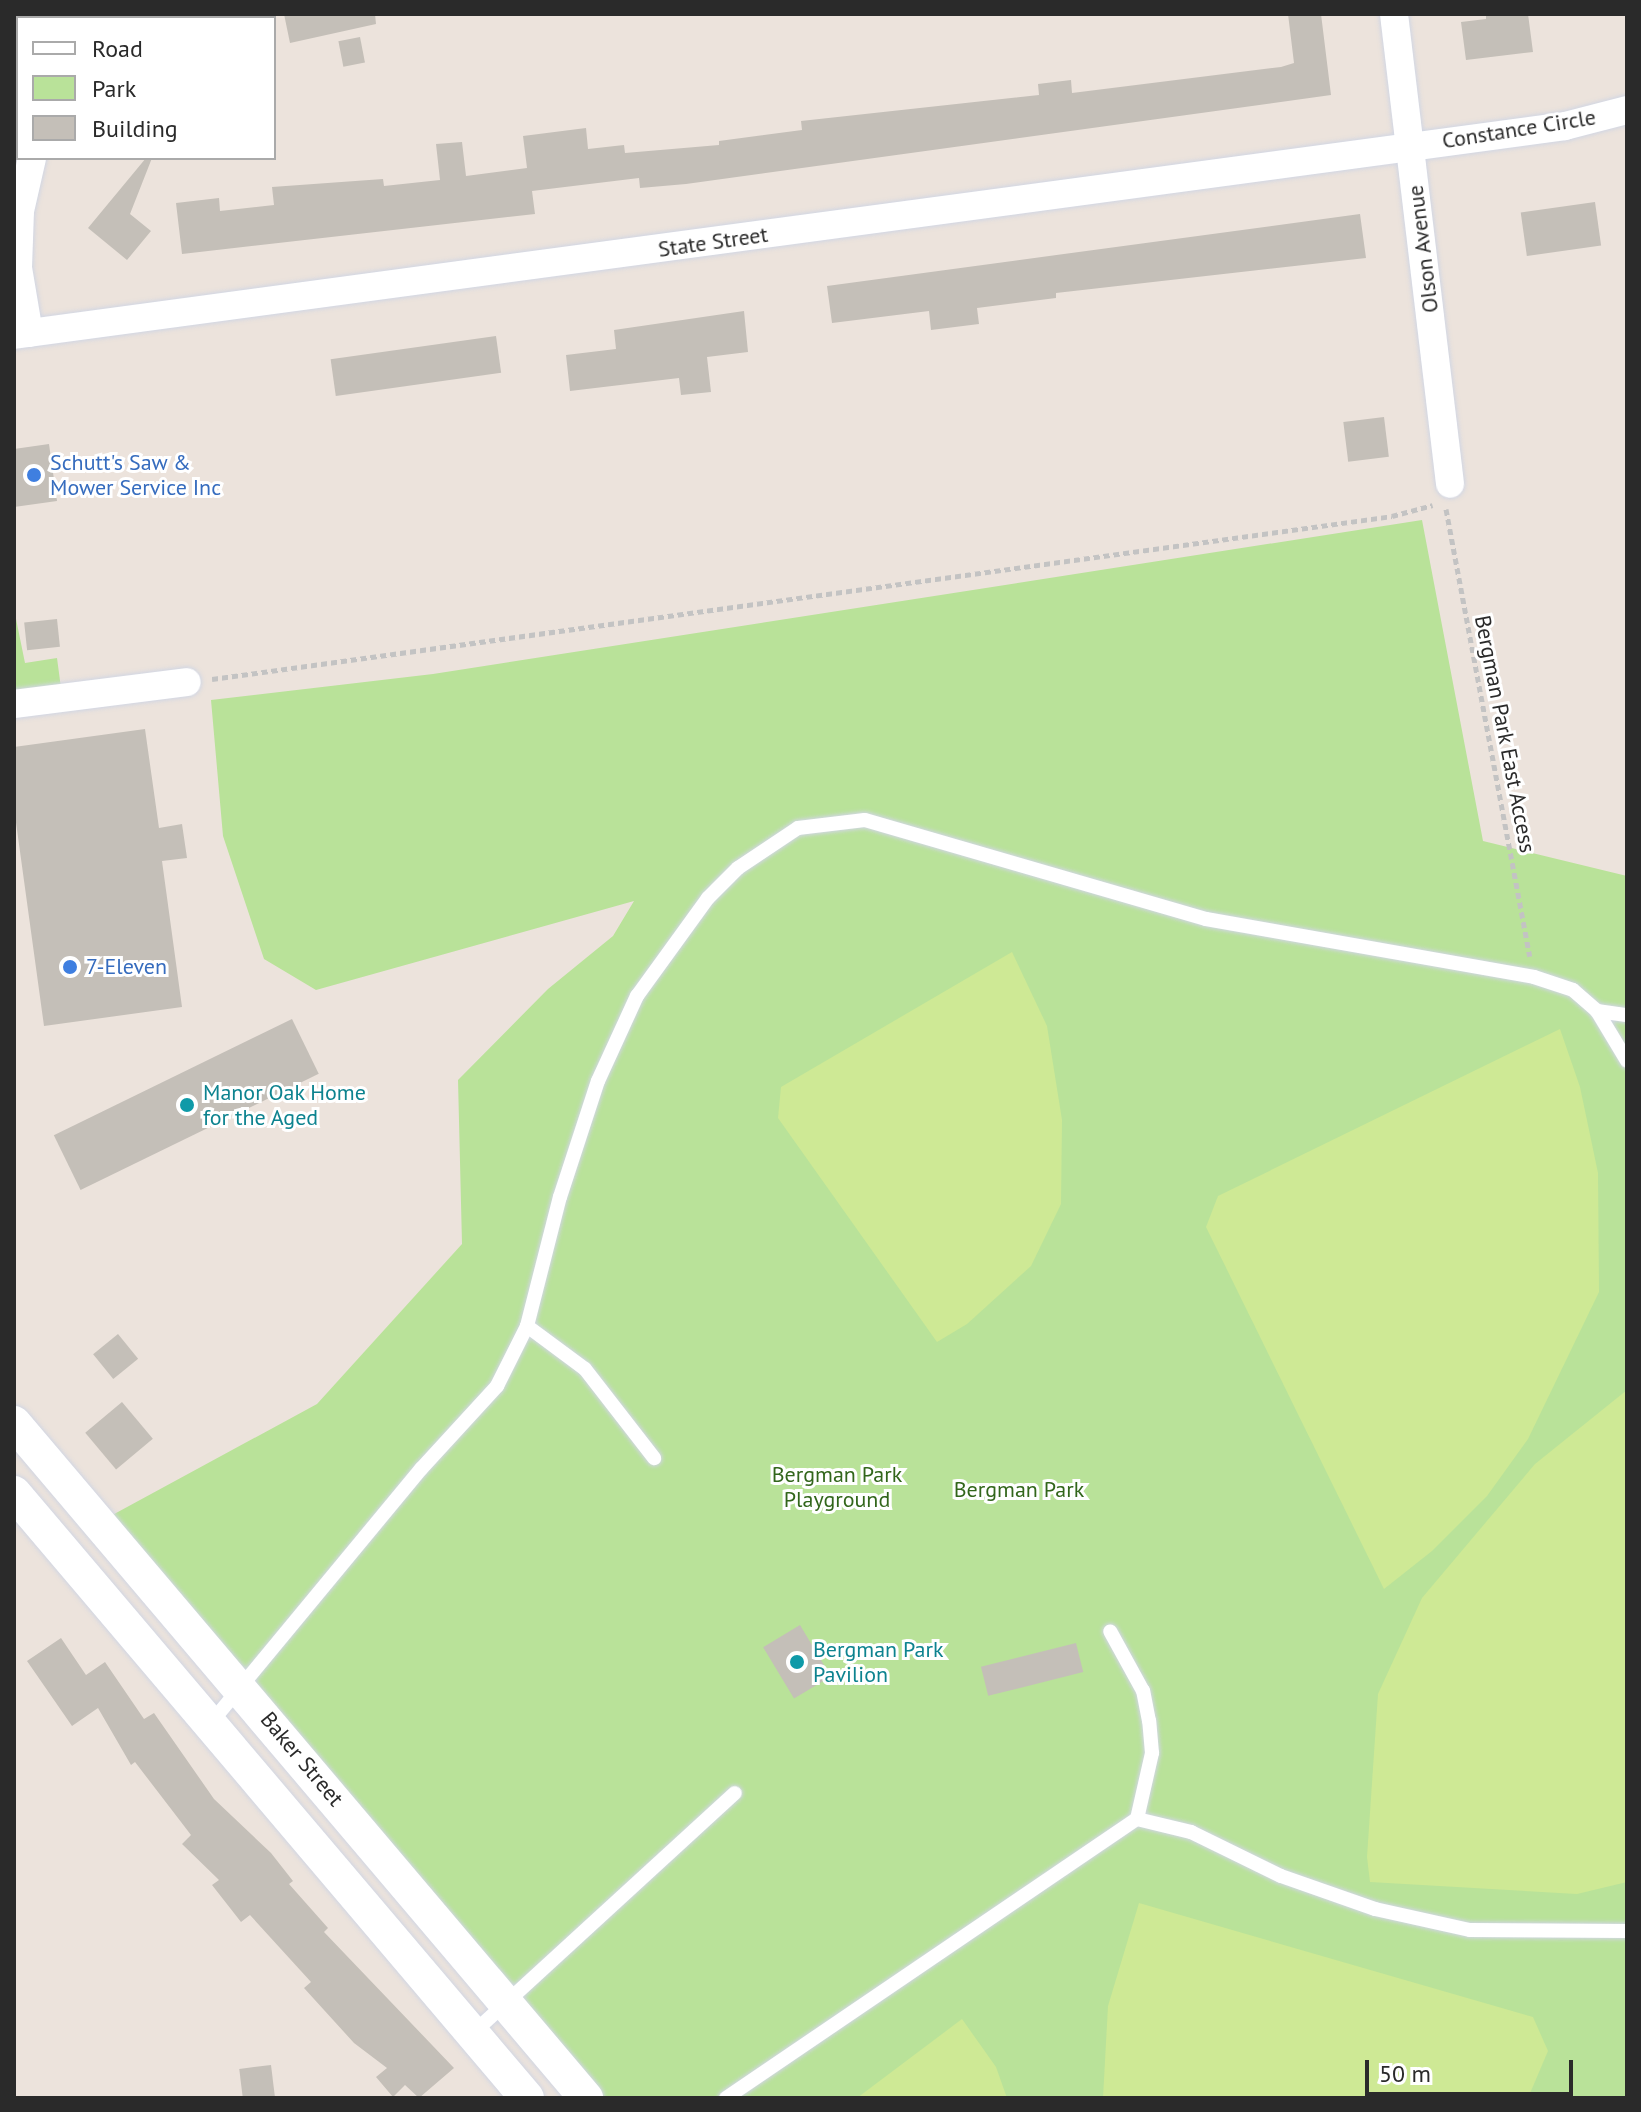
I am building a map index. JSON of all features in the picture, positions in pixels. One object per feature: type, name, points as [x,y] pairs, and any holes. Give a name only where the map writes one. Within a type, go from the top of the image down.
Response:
[{"type":"street","name":"Olson Avenue","points":[[1394,14],[1447,490]]},
{"type":"street","name":"Constance Circle","points":[[1411,146],[1565,126],[1627,110]]},
{"type":"street","name":"State Street","points":[[22,334],[1411,146]]},
{"type":"street","points":[[22,334],[18,254],[20,211],[32,160]]},
{"type":"street","points":[[14,704],[187,682]]},
{"type":"street","name":"Baker Street","points":[[14,1423],[242,1686],[586,2098]]},
{"type":"street","points":[[14,1493],[527,2098]]},
{"type":"lane","points":[[210,1724],[421,1469],[497,1386],[527,1326],[579,1136],[637,996],[708,898],[738,868],[798,828],[865,820],[1206,919],[1534,977],[1573,990],[1597,1011],[1627,1061]]},
{"type":"lane","points":[[1597,1011],[1627,1015]]},
{"type":"lane","points":[[527,1326],[585,1369],[654,1458]]},
{"type":"lane","points":[[726,2098],[1137,1819],[1152,1753],[1149,1721],[1143,1691],[1110,1631]]},
{"type":"lane","points":[[473,2034],[735,1793]]},
{"type":"lane","points":[[1137,1819],[1191,1832],[1281,1876],[1375,1909],[1470,1930],[1627,1931]]},
{"type":"path","points":[[187,682],[1392,516],[1433,506],[1447,490]]},
{"type":"path","name":"Bergman Park East Access","points":[[1447,490],[1534,977]]},
{"type":"green space","name":"Bergman Park","points":[[1422,520],[1483,841],[1627,876],[1627,2098],[598,2098],[105,1519],[317,1404],[462,1244],[458,1080],[548,989],[613,936],[634,901],[316,990],[264,959],[223,836],[211,700],[433,674]]},
{"type":"green space","points":[[14,609],[25,663],[57,658],[61,688],[14,694]]},
{"type":"green space","points":[[1012,952],[1047,1026],[1062,1120],[1061,1204],[1031,1266],[967,1324],[937,1342],[778,1118],[781,1087]]},
{"type":"green space","points":[[1560,1029],[1580,1087],[1598,1173],[1599,1292],[1528,1439],[1487,1496],[1432,1551],[1384,1589],[1206,1227],[1218,1196]]},
{"type":"green space","points":[[1627,1390],[1627,1882],[1577,1894],[1370,1882],[1367,1857],[1378,1694],[1422,1598],[1535,1464]]},
{"type":"green space","points":[[1139,1903],[1533,2017],[1548,2051],[1528,2098],[1103,2098],[1108,2006]]},
{"type":"green space","points":[[962,2019],[996,2067],[1007,2098],[857,2098]]},
{"type":"building","points":[[284,14],[375,14],[376,24],[290,43]]},
{"type":"building","points":[[1288,14],[1321,14],[1331,95],[686,184],[640,188],[639,178],[532,191],[535,214],[182,254],[176,203],[219,198],[220,211],[274,205],[272,187],[383,179],[384,186],[440,180],[436,144],[462,142],[466,176],[527,168],[523,136],[586,128],[588,149],[624,145],[625,153],[719,145],[719,141],[802,130],[801,121],[1039,95],[1038,84],[1071,80],[1072,93],[1281,67],[1294,63]]},
{"type":"building","points":[[1486,14],[1528,14],[1533,52],[1466,60],[1461,22],[1486,19]]},
{"type":"building","points":[[360,37],[365,63],[343,67],[338,41]]},
{"type":"building","points":[[144,160],[151,160],[130,214],[151,231],[127,260],[88,228]]},
{"type":"building","points":[[1595,202],[1601,246],[1527,256],[1521,212]]},
{"type":"building","points":[[1360,214],[1366,258],[1056,293],[1056,298],[977,308],[979,324],[931,330],[929,311],[832,323],[827,286]]},
{"type":"building","points":[[744,311],[748,352],[707,357],[711,392],[681,395],[679,378],[570,391],[566,355],[616,349],[614,330]]},
{"type":"building","points":[[496,336],[501,373],[336,396],[331,359]]},
{"type":"building","points":[[1384,417],[1389,457],[1348,462],[1343,422]]},
{"type":"building","name":"Schutt's Saw & Mower Service Inc","points":[[49,444],[57,501],[14,507],[14,449]]},
{"type":"building","points":[[57,619],[60,647],[27,650],[24,622]]},
{"type":"building","points":[[145,729],[159,828],[182,824],[187,858],[162,861],[182,1007],[44,1026],[14,808],[14,747]]},
{"type":"building","name":"Manor Oak Home for the Aged","points":[[292,1019],[319,1074],[81,1190],[54,1135]]},
{"type":"building","points":[[118,1334],[138,1359],[113,1379],[93,1354]]},
{"type":"building","points":[[122,1402],[153,1439],[116,1470],[85,1433]]},
{"type":"building","name":"Bergman Park Pavilion","points":[[800,1625],[831,1676],[794,1699],[763,1647]]},
{"type":"building","points":[[61,1638],[86,1675],[105,1662],[144,1719],[154,1713],[214,1799],[271,1853],[293,1881],[289,1884],[328,1928],[324,1932],[454,2068],[419,2098],[405,2085],[393,2097],[376,2077],[387,2068],[354,2043],[304,1988],[311,1982],[250,1915],[241,1922],[212,1885],[219,1880],[182,1844],[191,1835],[135,1762],[131,1765],[98,1708],[72,1726],[27,1661]]},
{"type":"building","points":[[1076,1643],[1083,1672],[988,1696],[981,1667]]},
{"type":"building","points":[[271,2065],[275,2098],[243,2098],[239,2069]]},
{"type":"place","name":"Schutt's Saw & Mower Service Inc","points":[[34,475]]},
{"type":"place","name":"7-Eleven","points":[[70,967]]},
{"type":"place","name":"Manor Oak Home for the Aged","points":[[187,1105]]},
{"type":"place","name":"Bergman Park Pavilion","points":[[797,1662]]},
{"type":"park label","name":"Bergman Park Playground","points":[[837,1486]]}]
